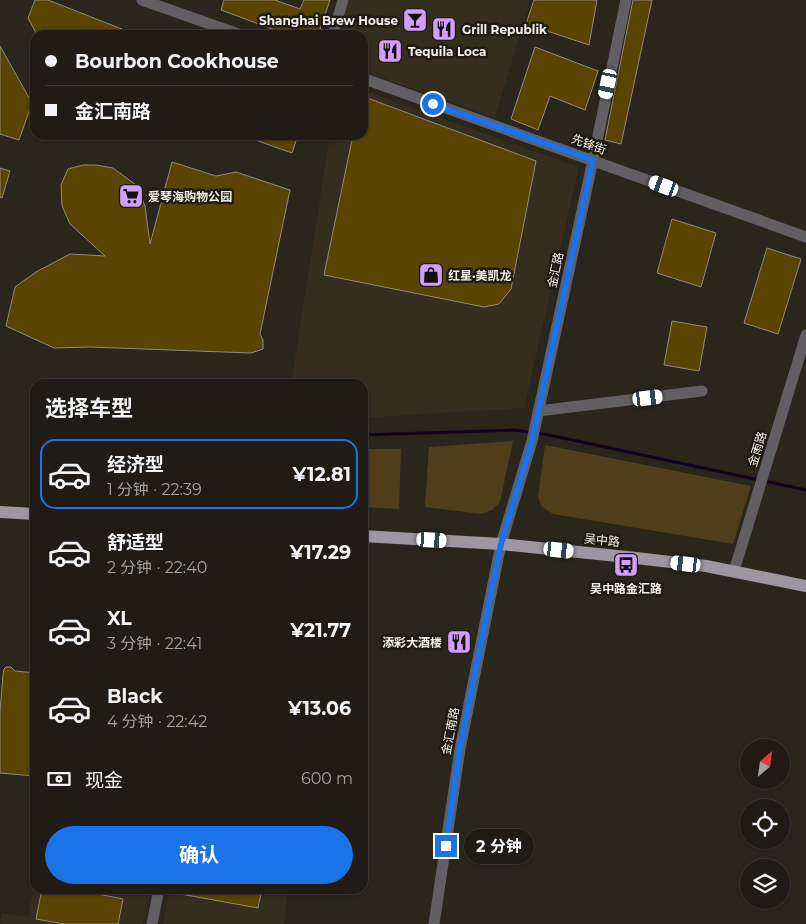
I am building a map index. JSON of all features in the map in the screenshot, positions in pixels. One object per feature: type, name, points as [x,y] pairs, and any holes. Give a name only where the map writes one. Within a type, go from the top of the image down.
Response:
[{"type":"main road","points":[[0,512],[30,514]]},
{"type":"main road","name":"吴中路","points":[[368,536],[501,544],[627,557],[734,570],[806,586]]},
{"type":"street","points":[[142,0],[226,30]]},
{"type":"street","points":[[335,30],[344,0]]},
{"type":"street","name":"金汇路","points":[[501,544],[532,441],[626,0]]},
{"type":"street","name":"先锋街","points":[[368,80],[806,237]]},
{"type":"street","name":"金雨路","points":[[734,570],[806,335]]},
{"type":"street","points":[[537,416],[702,391]]},
{"type":"street","name":"金汇南路","points":[[434,924],[460,748],[501,544]]},
{"type":"street","points":[[152,924],[158,894]]},
{"type":"shaded area","points":[[349,0],[530,0],[495,118],[368,73],[368,30],[340,30]]},
{"type":"shaded area","name":"红星·美凯龙","points":[[368,92],[579,167],[524,408],[368,418],[368,379],[292,379],[329,140],[368,140]]},
{"type":"shaded area","points":[[513,441],[500,502],[492,510],[481,514],[425,507],[429,447]]},
{"type":"shaded area","points":[[545,445],[751,486],[733,544],[553,514],[541,506],[538,497]]},
{"type":"shaded area","points":[[368,449],[401,449],[399,509],[368,507]]},
{"type":"shaded area","points":[[32,894],[149,894],[143,924],[0,924],[2,913],[28,917]]},
{"type":"shaded area","points":[[168,894],[287,894],[284,924],[163,924]]},
{"type":"building","points":[[35,0],[48,0],[124,30],[34,30],[28,18]]},
{"type":"building","points":[[224,0],[275,0],[300,9],[304,0],[330,0],[320,30],[275,30],[221,10]]},
{"type":"building","points":[[534,0],[597,0],[589,45],[526,24]]},
{"type":"building","points":[[633,0],[652,0],[621,144],[605,140]]},
{"type":"building","points":[[0,46],[30,99],[30,109],[19,140],[0,134]]},
{"type":"building","points":[[535,47],[598,71],[585,110],[550,96],[538,130],[511,119]]},
{"type":"building","points":[[368,98],[536,161],[511,289],[499,304],[484,307],[324,275],[352,140],[368,140]]},
{"type":"building","points":[[255,140],[296,140],[292,153]]},
{"type":"building","points":[[172,162],[216,176],[236,172],[290,190],[260,334],[263,340],[263,349],[251,353],[90,347],[54,348],[6,326],[15,287],[36,272],[70,254],[105,256],[70,224],[62,206],[61,185],[68,169],[83,165],[113,168],[136,185],[145,206],[150,244]]},
{"type":"building","points":[[0,168],[10,171],[2,198],[0,197]]},
{"type":"building","points":[[672,219],[716,233],[701,287],[657,273]]},
{"type":"building","points":[[767,248],[801,259],[778,334],[744,323]]},
{"type":"building","points":[[672,321],[707,327],[699,371],[664,365]]},
{"type":"building","points":[[11,667],[15,671],[30,672],[30,776],[0,773],[0,712],[4,669]]},
{"type":"building","points":[[41,894],[98,894],[123,899],[118,924],[64,924],[36,919]]},
{"type":"building","points":[[181,894],[261,894],[258,908]]},
{"type":"waterway","points":[[368,435],[515,430],[549,435],[759,480]]},
{"type":"waterway","points":[[765,481],[806,490]]},
{"type":"place","name":"Shanghai Brew House","points":[[415,20]]},
{"type":"place","name":"Grill Republik","points":[[444,29]]},
{"type":"place","name":"Tequila Loca","points":[[390,51]]},
{"type":"place","name":"爱琴海购物公园","points":[[131,196]]},
{"type":"place","name":"红星·美凯龙","points":[[431,275]]},
{"type":"place","name":"吴中路金汇路","points":[[626,565]]},
{"type":"place","name":"添彩大酒楼","points":[[459,642]]},
{"type":"route","points":[[433,104],[593,160],[532,441],[501,544],[460,748],[446,846]]}]
